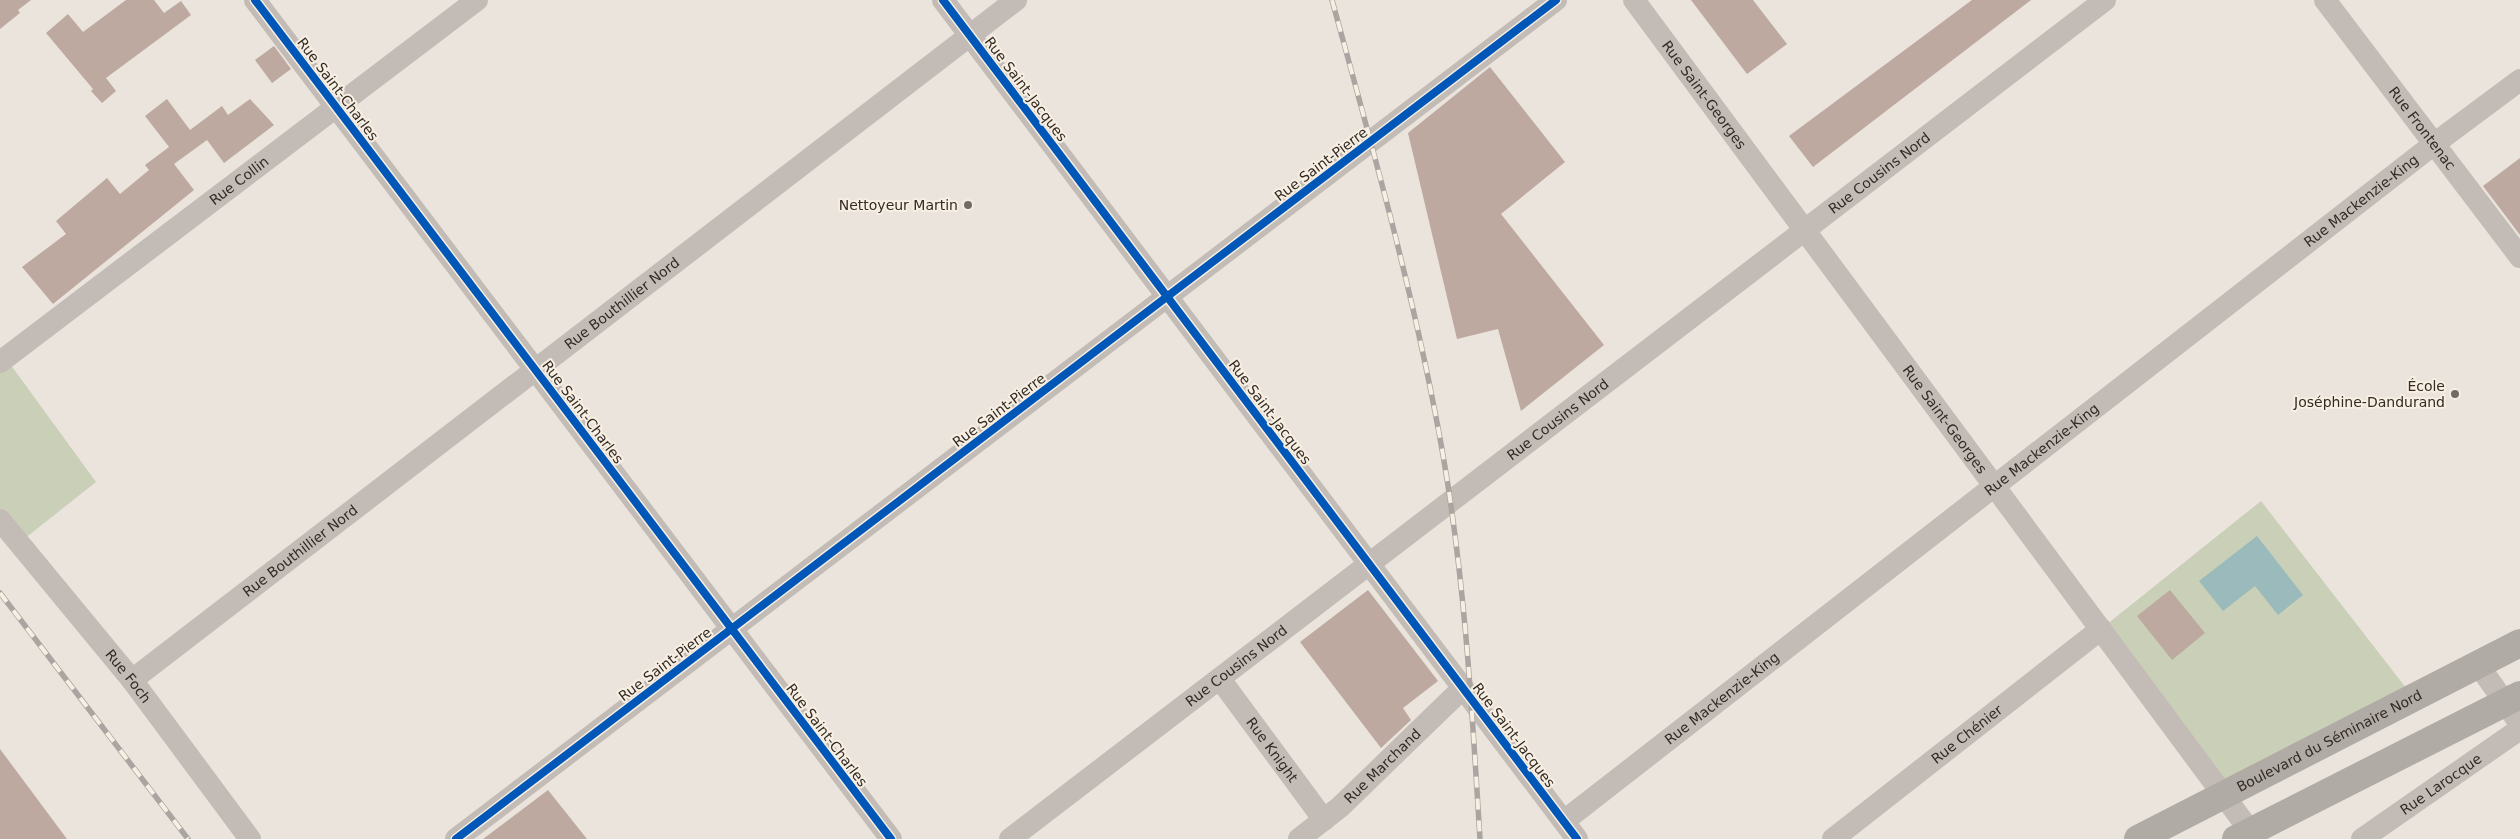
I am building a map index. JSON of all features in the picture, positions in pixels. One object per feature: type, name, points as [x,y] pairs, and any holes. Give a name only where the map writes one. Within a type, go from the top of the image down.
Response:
[{"type":"main road","name":"Boulevard du Séminaire Nord","points":[[2138,839],[2520,643]]},
{"type":"main road","points":[[2247,836],[2512,698]]},
{"type":"street","name":"Rue Saint-Charles","points":[[255,0],[890,839]]},
{"type":"street","name":"Rue Collin","points":[[0,362],[477,0]]},
{"type":"street","name":"Rue Saint-Jacques","points":[[943,0],[1577,839]]},
{"type":"street","name":"Rue Bouthillier Nord","points":[[132,680],[1016,0]]},
{"type":"street","name":"Rue Saint-Pierre","points":[[456,839],[1556,0]]},
{"type":"street","name":"Rue Saint-Georges","points":[[1634,0],[2223,794],[2247,836]]},
{"type":"street","name":"Rue Cousins Nord","points":[[1010,839],[2105,0]]},
{"type":"street","name":"Rue Frontenac","points":[[2325,0],[2520,257]]},
{"type":"street","name":"Rue Mackenzie-King","points":[[1564,821],[2434,144],[2520,80]]},
{"type":"street","name":"Rue Foch","points":[[0,520],[132,680],[250,839]]},
{"type":"street","name":"Rue Chénier","points":[[1833,839],[2101,629]]},
{"type":"street","points":[[2477,664],[2512,698],[2520,724]]},
{"type":"street","name":"Rue Knight","points":[[1220,679],[1324,820]]},
{"type":"street","name":"Rue Marchand","points":[[1299,839],[1340,807],[1463,688]]},
{"type":"street","name":"Rue Larocque","points":[[2362,839],[2520,729]]},
{"type":"green space","points":[[5,357],[96,482],[19,543],[0,520],[0,362]]},
{"type":"green space","points":[[2261,501],[2413,697],[2223,794],[2101,629]]},
{"type":"water","points":[[2257,536],[2303,595],[2278,615],[2255,586],[2223,611],[2199,581]]},
{"type":"building","points":[[0,0],[31,0],[18,10],[20,13],[0,29]]},
{"type":"building","points":[[126,0],[154,0],[164,13],[181,1],[191,15],[106,78],[116,91],[102,103],[91,91],[93,89],[46,33],[68,14],[83,32]]},
{"type":"building","points":[[1691,0],[1753,0],[1787,44],[1747,74]]},
{"type":"building","points":[[1972,0],[2031,0],[1813,167],[1789,136]]},
{"type":"building","points":[[274,46],[291,69],[272,83],[255,60]]},
{"type":"building","points":[[1490,67],[1565,162],[1501,214],[1604,345],[1521,411],[1498,329],[1457,339],[1408,133]]},
{"type":"building","points":[[167,99],[190,130],[222,106],[228,115],[250,99],[274,125],[224,163],[207,140],[174,164],[194,190],[53,304],[22,267],[66,234],[56,221],[107,178],[120,194],[149,170],[145,165],[169,147],[145,116]]},
{"type":"building","points":[[2520,158],[2520,235],[2483,186]]},
{"type":"building","points":[[1368,590],[1438,681],[1403,708],[1411,720],[1381,748],[1300,642]]},
{"type":"building","points":[[2170,590],[2205,633],[2172,660],[2137,616]]},
{"type":"building","points":[[0,749],[67,839],[0,839]]},
{"type":"building","points":[[548,790],[587,839],[483,839]]},
{"type":"railway","points":[[1332,0],[1407,283],[1443,455],[1451,503],[1462,598],[1471,694],[1480,839]]},
{"type":"railway","points":[[0,593],[188,839]]},
{"type":"cycle path","points":[[255,0],[891,839]]},
{"type":"cycle path","points":[[943,0],[1577,839]]},
{"type":"cycle path","points":[[456,839],[1556,0]]},
{"type":"place","name":"Nettoyeur Martin","points":[[968,205]]},
{"type":"place","name":"École Joséphine-Dandurand","points":[[2455,394]]}]
